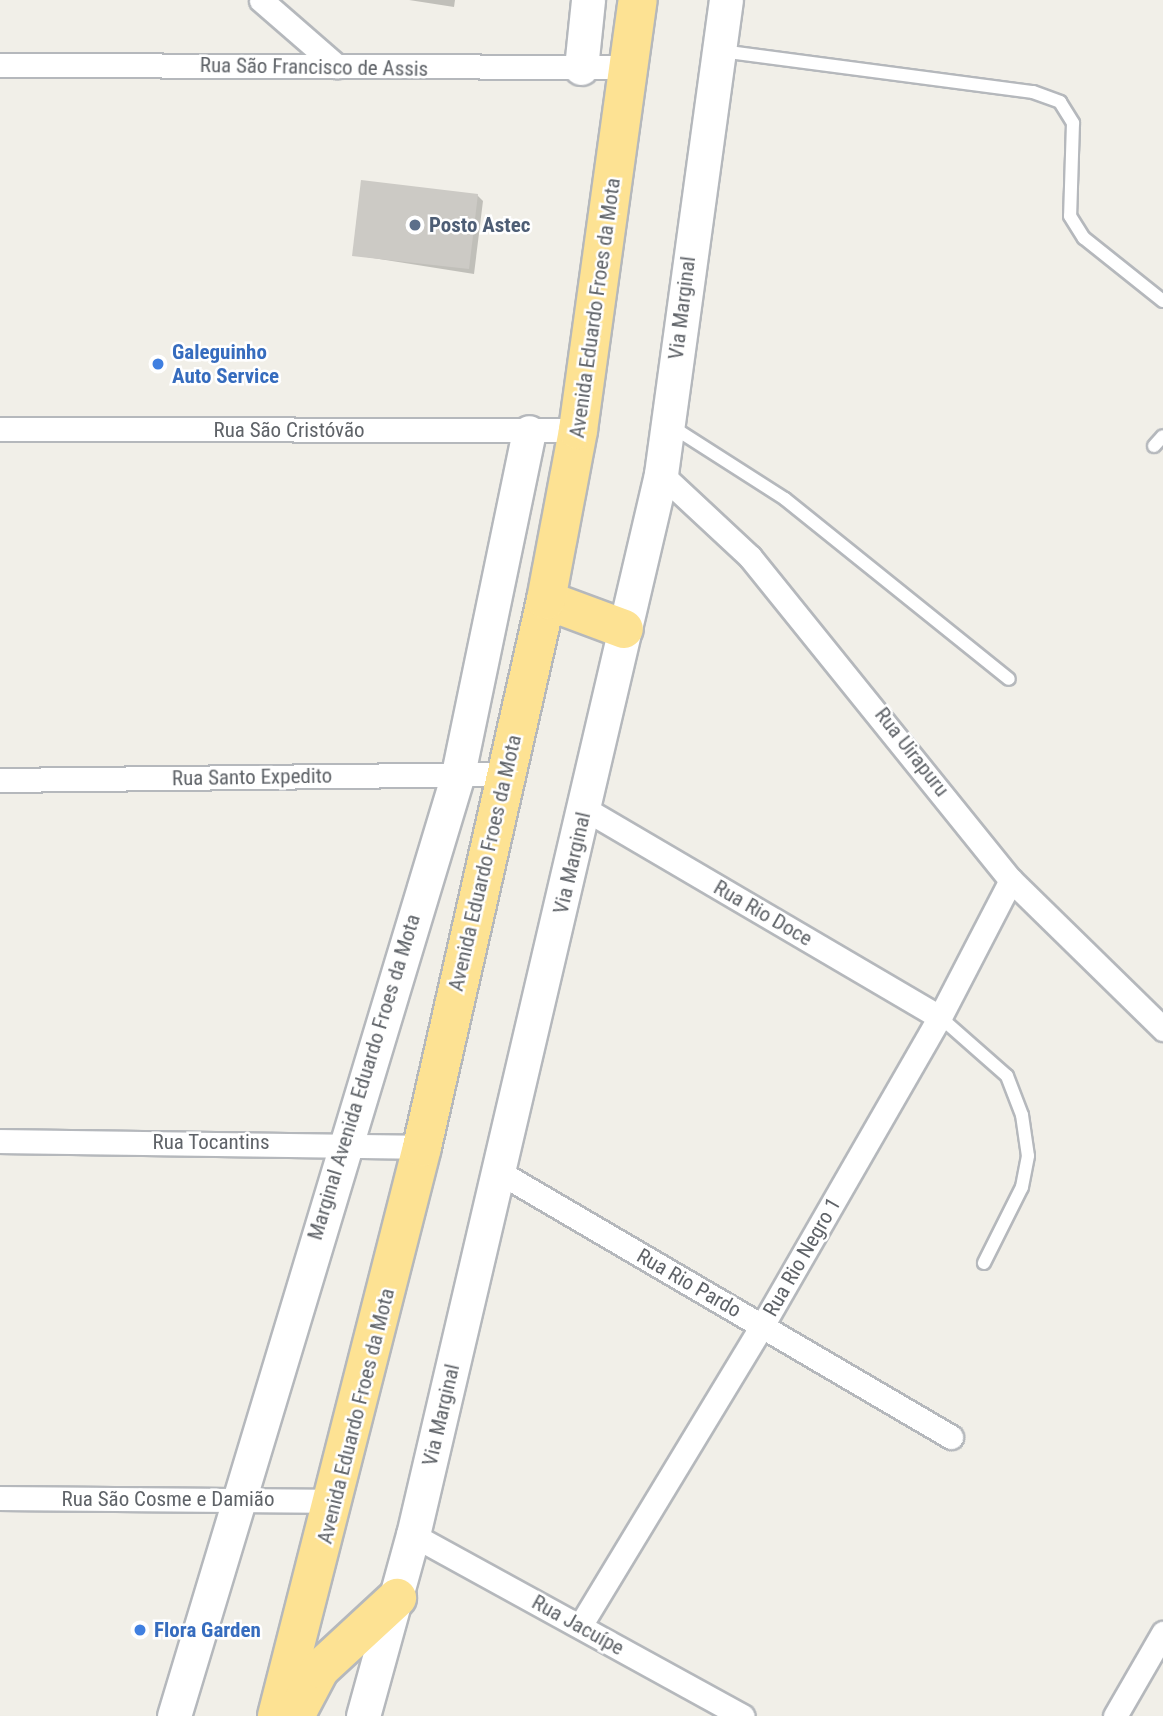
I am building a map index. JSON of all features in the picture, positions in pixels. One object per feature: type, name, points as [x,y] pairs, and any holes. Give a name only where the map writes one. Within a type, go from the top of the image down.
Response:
[{"type":"highway","name":"Avenida Eduardo Froes da Mota","points":[[277,1716],[337,1501],[422,1147],[504,774],[546,600],[578,430],[638,0]]},
{"type":"highway","points":[[546,600],[624,629]]},
{"type":"highway","points":[[295,1716],[320,1669],[397,1598]]},
{"type":"street","points":[[261,0],[337,65]]},
{"type":"street","points":[[581,68],[588,0]]},
{"type":"street","name":"Via Marginal","points":[[363,1716],[413,1535],[585,809],[661,474],[726,0]]},
{"type":"street","name":"Rua São Francisco de Assis","points":[[0,65],[628,67]]},
{"type":"street","name":"Rua São Cristóvão","points":[[0,429],[578,430]]},
{"type":"street","name":"Marginal Avenida Eduardo Froes da Mota","points":[[174,1716],[342,1143],[458,774],[529,432]]},
{"type":"street","name":"Rua Uirapuru","points":[[661,474],[750,557],[1011,880],[1163,1029]]},
{"type":"street","name":"Rua Santo Expedito","points":[[0,780],[504,774]]},
{"type":"street","name":"Rua Rio Doce","points":[[585,809],[940,1017]]},
{"type":"street","name":"Rua Rio Negro 1","points":[[580,1626],[762,1326],[940,1017],[1011,880]]},
{"type":"street","name":"Rua Tocantins","points":[[0,1142],[342,1143],[422,1147]]},
{"type":"street","name":"Rua Rio Pardo","points":[[499,1172],[951,1437]]},
{"type":"street","name":"Rua São Cosme e Damião","points":[[0,1498],[337,1501]]},
{"type":"street","name":"Rua Jacuípe","points":[[413,1535],[742,1716]]},
{"type":"street","points":[[1115,1716],[1163,1633]]},
{"type":"lane","points":[[720,51],[1033,92],[1060,103],[1073,123],[1070,216],[1084,238],[1163,301]]},
{"type":"lane","points":[[667,424],[785,499],[1009,679]]},
{"type":"lane","points":[[940,1017],[1007,1076],[1022,1115],[1028,1156],[1022,1187],[984,1263]]},
{"type":"building","name":"Posto Astec","points":[[361,180],[478,194],[469,269],[352,256]]},
{"type":"place","name":"Posto Astec","points":[[415,225]]},
{"type":"place","name":"Galeguinho Auto Service","points":[[158,364]]},
{"type":"place","name":"Flora Garden","points":[[140,1630]]}]
